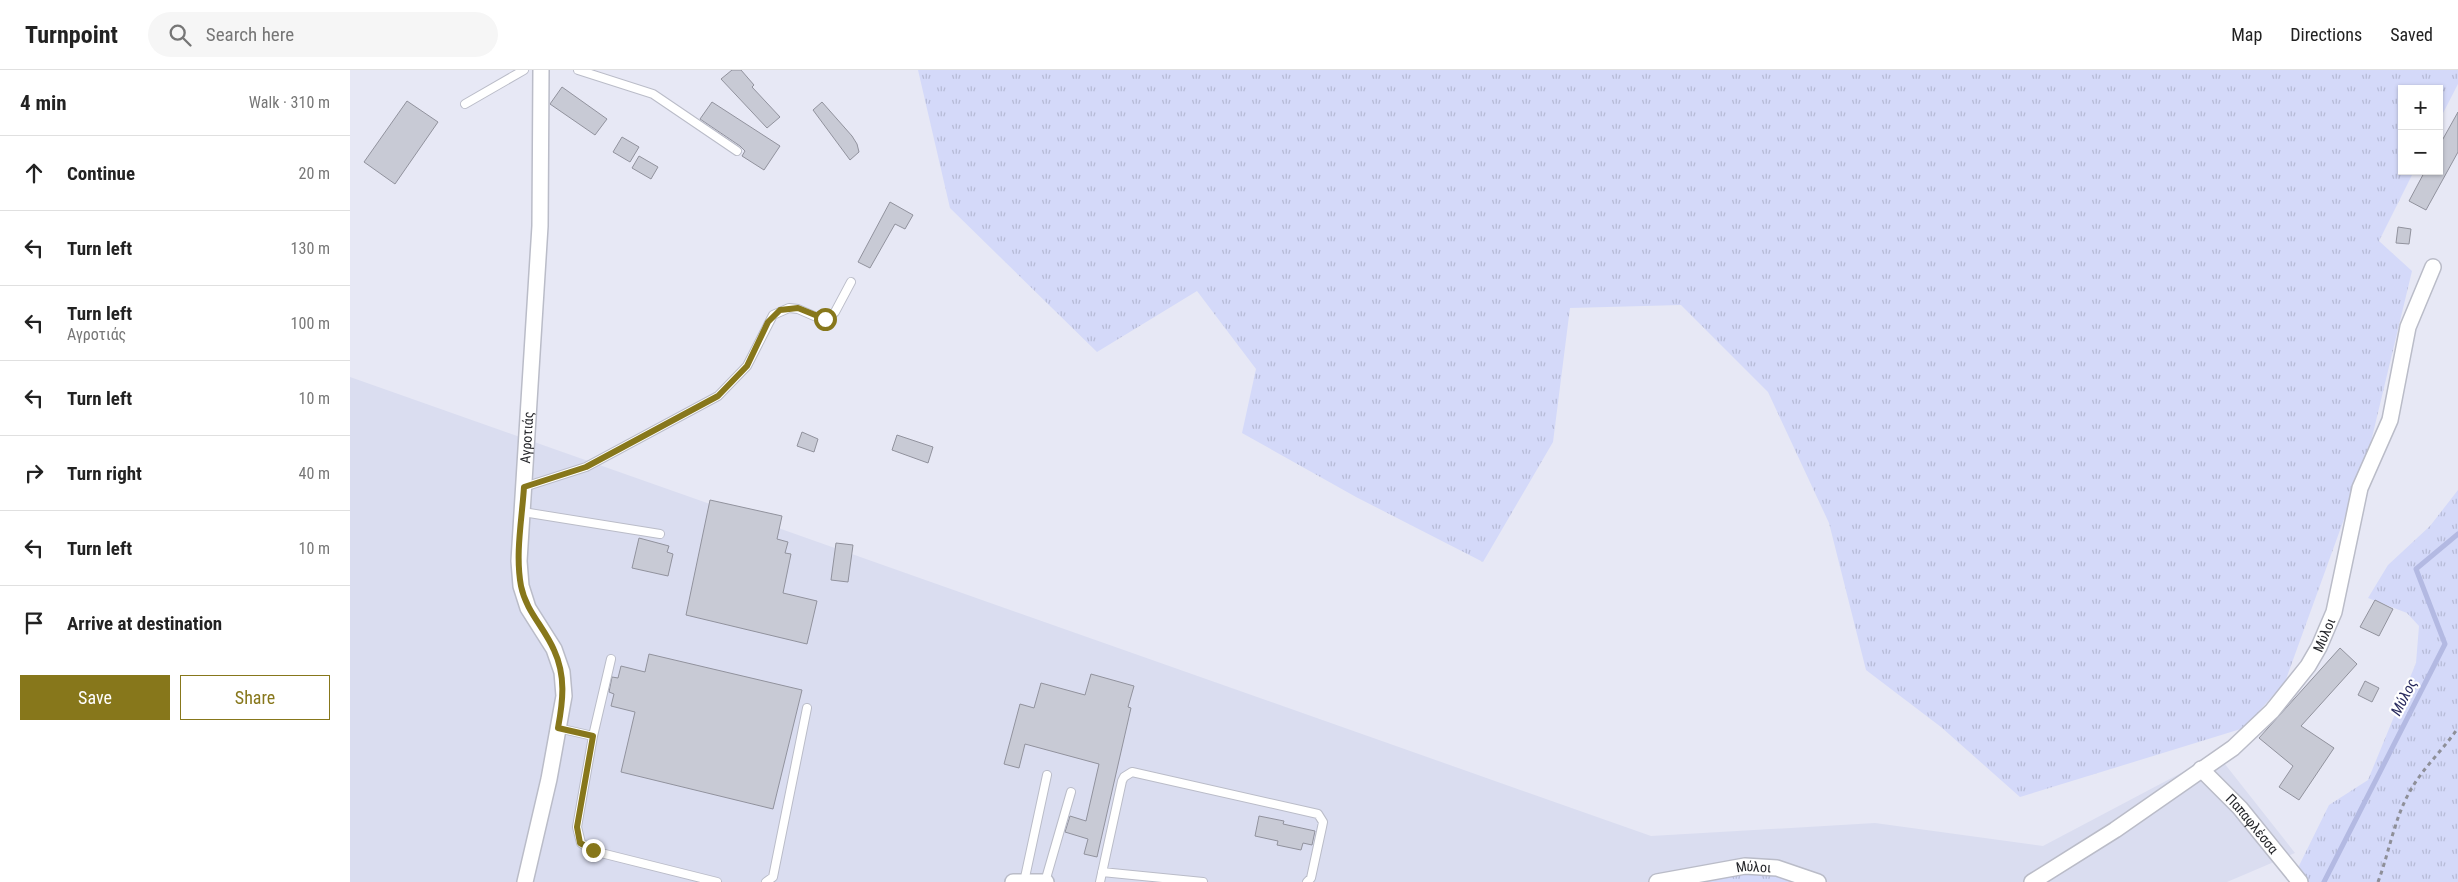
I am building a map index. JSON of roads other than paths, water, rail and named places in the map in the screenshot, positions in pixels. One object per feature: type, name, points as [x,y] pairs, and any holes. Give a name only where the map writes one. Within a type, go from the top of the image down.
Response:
[{"type":"street","name":"Αγροτιάς","points":[[525,882],[564,696],[562,672],[554,649],[528,608],[521,586],[519,561],[540,226],[541,70]]},
{"type":"street","name":"Μύλοι","points":[[2032,882],[2115,830],[2233,748],[2259,724],[2298,681],[2319,648],[2338,597],[2360,488],[2390,420],[2408,327],[2433,267]]},
{"type":"street","name":"Παπαφλέσσα","points":[[2201,769],[2240,808],[2300,882]]},
{"type":"street","name":"Μύλοι","points":[[1657,882],[1745,866],[1777,868],[1818,882]]},
{"type":"street","points":[[1012,882],[1045,882]]},
{"type":"lane","points":[[465,104],[524,70]]},
{"type":"lane","points":[[578,70],[652,94],[737,152]]},
{"type":"lane","points":[[524,487],[586,467],[718,396],[747,366],[773,315],[789,308],[798,308],[821,319],[829,318],[835,312],[852,282]]},
{"type":"lane","points":[[522,512],[660,534]]},
{"type":"lane","points":[[611,659],[593,736],[577,827],[580,843],[593,850],[717,882]]},
{"type":"lane","points":[[766,882],[773,877],[807,708]]},
{"type":"lane","points":[[558,728],[593,736]]},
{"type":"lane","points":[[1100,882],[1122,781],[1132,772],[1318,814],[1323,822],[1312,875],[1307,882]]},
{"type":"lane","points":[[1024,882],[1047,775]]},
{"type":"lane","points":[[1045,882],[1071,792]]},
{"type":"lane","points":[[1102,872],[1204,882]]},
{"type":"waterway","name":"Μύλος","points":[[2324,882],[2445,644],[2416,569],[2458,534]]}]
